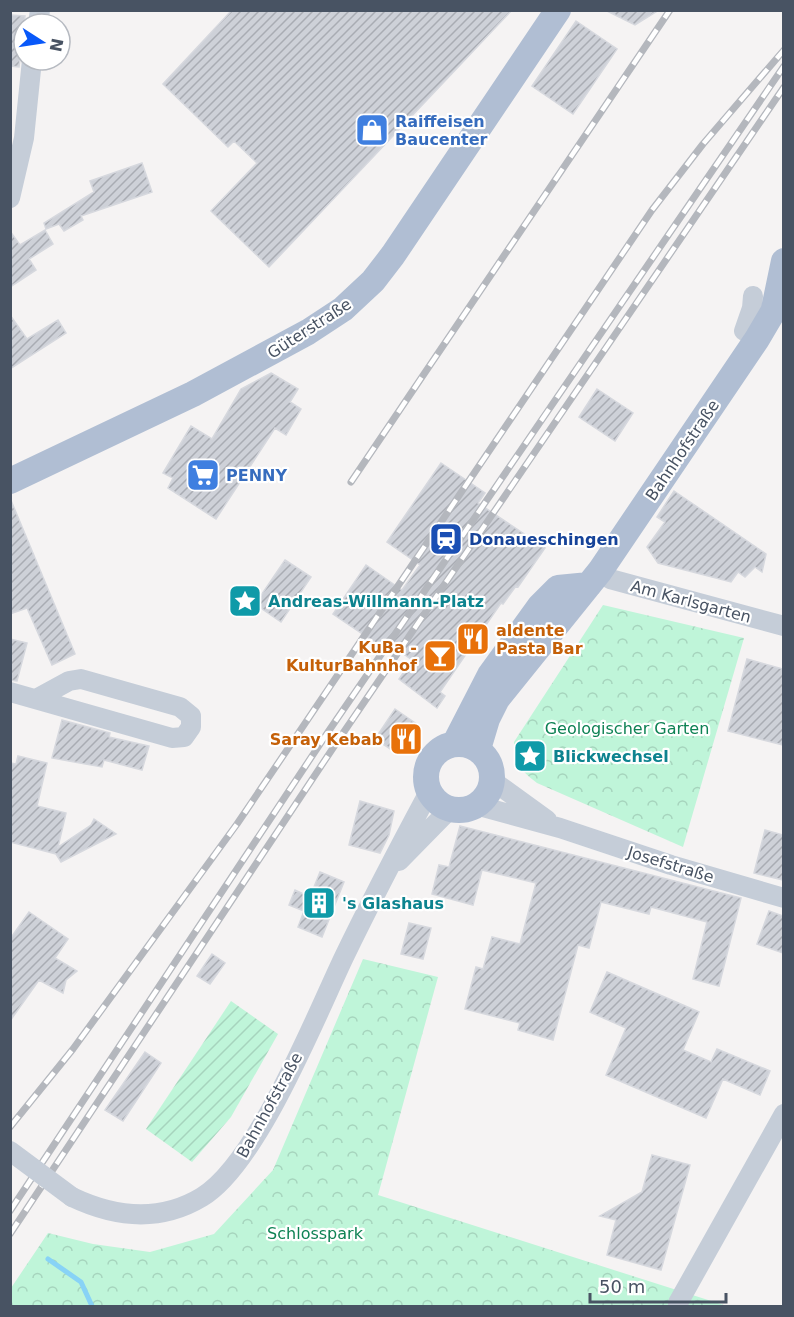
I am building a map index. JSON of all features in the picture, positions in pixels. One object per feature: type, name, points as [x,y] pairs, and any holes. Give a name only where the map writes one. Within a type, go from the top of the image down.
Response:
[{"type":"main road","name":"Güterstraße","points":[[12,475],[249,366],[342,309],[373,281],[393,255],[558,10]]},
{"type":"main road","name":"Bahnhofstraße","points":[[467,746],[487,719],[497,699],[595,578],[778,303],[783,261]]},
{"type":"main road","points":[[467,746],[490,763],[492,781],[487,795],[476,805],[468,809],[450,809],[434,799],[429,792],[426,773],[429,762],[444,747],[467,746]]},
{"type":"street","points":[[10,198],[24,138],[31,72]]},
{"type":"street","points":[[744,331],[752,308],[753,296]]},
{"type":"street","name":"Am Karlsgarten","points":[[595,578],[609,579],[783,626]]},
{"type":"street","points":[[10,692],[172,738],[184,737],[191,727],[191,716],[180,707],[81,680],[69,681],[36,699]]},
{"type":"street","name":"Josefstraße","points":[[492,781],[560,828]]},
{"type":"street","name":"Bahnhofstraße","points":[[10,1151],[72,1197],[99,1210],[126,1215],[147,1214],[172,1209],[202,1197],[228,1174],[251,1144],[278,1095],[385,876],[429,792]]},
{"type":"street","name":"Josefstraße","points":[[476,805],[560,828],[597,842],[783,898]]},
{"type":"street","name":"Bahnhofstraße","points":[[385,876],[450,809]]},
{"type":"street","points":[[678,1303],[783,1114]]},
{"type":"green space","name":"Geologischer Garten","points":[[603,605],[744,638],[683,847],[537,783],[517,761],[514,742]]},
{"type":"green space","name":"Schlosspark","points":[[363,959],[438,977],[378,1195],[727,1306],[11,1306],[11,1288],[48,1233],[93,1244],[150,1252],[214,1234],[273,1170]]},
{"type":"green space","points":[[231,1001],[278,1034],[231,1117],[192,1162],[146,1129]]},
{"type":"building","points":[[232,10],[512,10],[269,267],[211,211],[257,163],[234,141],[228,147],[163,84]]},
{"type":"building","points":[[605,10],[659,10],[635,25]]},
{"type":"building","points":[[10,15],[12,15],[12,66],[10,66]]},
{"type":"building","points":[[576,21],[617,49],[573,114],[532,86]]},
{"type":"building","points":[[142,163],[152,192],[81,216],[83,220],[64,231],[59,224],[46,229],[44,223],[94,192],[90,181]]},
{"type":"building","points":[[45,230],[53,244],[29,259],[36,270],[10,287],[10,231],[20,245]]},
{"type":"building","points":[[10,315],[27,339],[58,320],[66,333],[10,369]]},
{"type":"building","points":[[271,373],[298,389],[290,402],[301,409],[286,435],[275,428],[216,519],[168,488],[173,478],[163,473],[191,426],[212,439],[241,389]]},
{"type":"building","points":[[597,389],[633,413],[615,441],[579,417]]},
{"type":"building","points":[[441,463],[485,493],[478,503],[545,548],[518,587],[516,586],[503,604],[501,603],[440,692],[445,696],[437,708],[399,679],[412,660],[385,641],[381,646],[333,614],[366,565],[402,590],[420,565],[387,542]]},
{"type":"building","points":[[674,491],[766,554],[762,572],[755,567],[745,577],[738,572],[731,582],[658,563],[647,547],[665,522],[657,517]]},
{"type":"building","points":[[10,498],[75,654],[52,665],[27,608],[10,614]]},
{"type":"building","points":[[285,560],[311,577],[281,622],[255,604]]},
{"type":"building","points":[[10,639],[27,643],[17,681],[10,680]]},
{"type":"building","points":[[747,659],[783,669],[783,745],[728,731]]},
{"type":"building","points":[[395,709],[418,725],[398,754],[375,739]]},
{"type":"building","points":[[62,720],[110,733],[109,737],[149,746],[142,770],[104,760],[102,767],[52,758]]},
{"type":"building","points":[[18,756],[47,763],[37,806],[66,813],[58,847],[91,825],[94,819],[116,834],[61,862],[56,854],[10,842],[10,763],[16,764]]},
{"type":"building","points":[[360,801],[394,811],[389,835],[380,853],[349,845]]},
{"type":"building","points":[[460,826],[741,898],[719,986],[693,979],[707,922],[651,907],[649,914],[601,902],[589,948],[578,945],[553,1040],[518,1030],[520,1023],[465,1009],[476,967],[483,969],[492,937],[520,944],[536,883],[482,870],[473,905],[432,894],[439,865],[449,867]]},
{"type":"building","points":[[765,830],[783,835],[783,880],[754,873]]},
{"type":"building","name":"'s Glashaus","points":[[320,872],[344,882],[322,937],[298,927],[304,911],[289,905],[295,890],[310,897]]},
{"type":"building","points":[[769,911],[783,916],[783,953],[757,944]]},
{"type":"building","points":[[29,912],[68,939],[55,958],[77,971],[66,980],[63,993],[39,980],[10,1021],[10,939]]},
{"type":"building","points":[[409,923],[431,928],[423,959],[401,954]]},
{"type":"building","points":[[212,954],[225,963],[210,984],[197,976]]},
{"type":"building","points":[[607,972],[699,1012],[683,1050],[711,1062],[717,1049],[770,1071],[760,1095],[723,1079],[706,1118],[606,1075],[626,1028],[590,1012]]},
{"type":"building","points":[[145,1052],[161,1063],[123,1121],[105,1110]]},
{"type":"building","points":[[652,1155],[690,1165],[661,1270],[607,1255],[616,1220],[600,1216],[642,1192]]},
{"type":"waterway","points":[[48,1259],[81,1282],[92,1306]]},
{"type":"railway","points":[[351,482],[670,10]]},
{"type":"railway","points":[[10,1127],[73,1049],[237,824],[652,210],[703,144],[784,50]]},
{"type":"railway","points":[[10,1211],[328,732],[784,66]]},
{"type":"railway","points":[[10,1234],[339,739],[784,87]]},
{"type":"place","name":"Raiffeisen Baucenter","points":[[372,130]]},
{"type":"place","name":"PENNY","points":[[203,475]]},
{"type":"place","name":"Donaueschingen","points":[[446,539]]},
{"type":"place","name":"Andreas-Willmann-Platz","points":[[245,601]]},
{"type":"place","name":"aldente Pasta Bar","points":[[473,639]]},
{"type":"place","name":"KuBa - KulturBahnhof","points":[[440,656]]},
{"type":"place","name":"Saray Kebab","points":[[406,739]]},
{"type":"place","name":"Blickwechsel","points":[[530,756]]},
{"type":"place","name":"'s Glashaus","points":[[319,903]]}]
